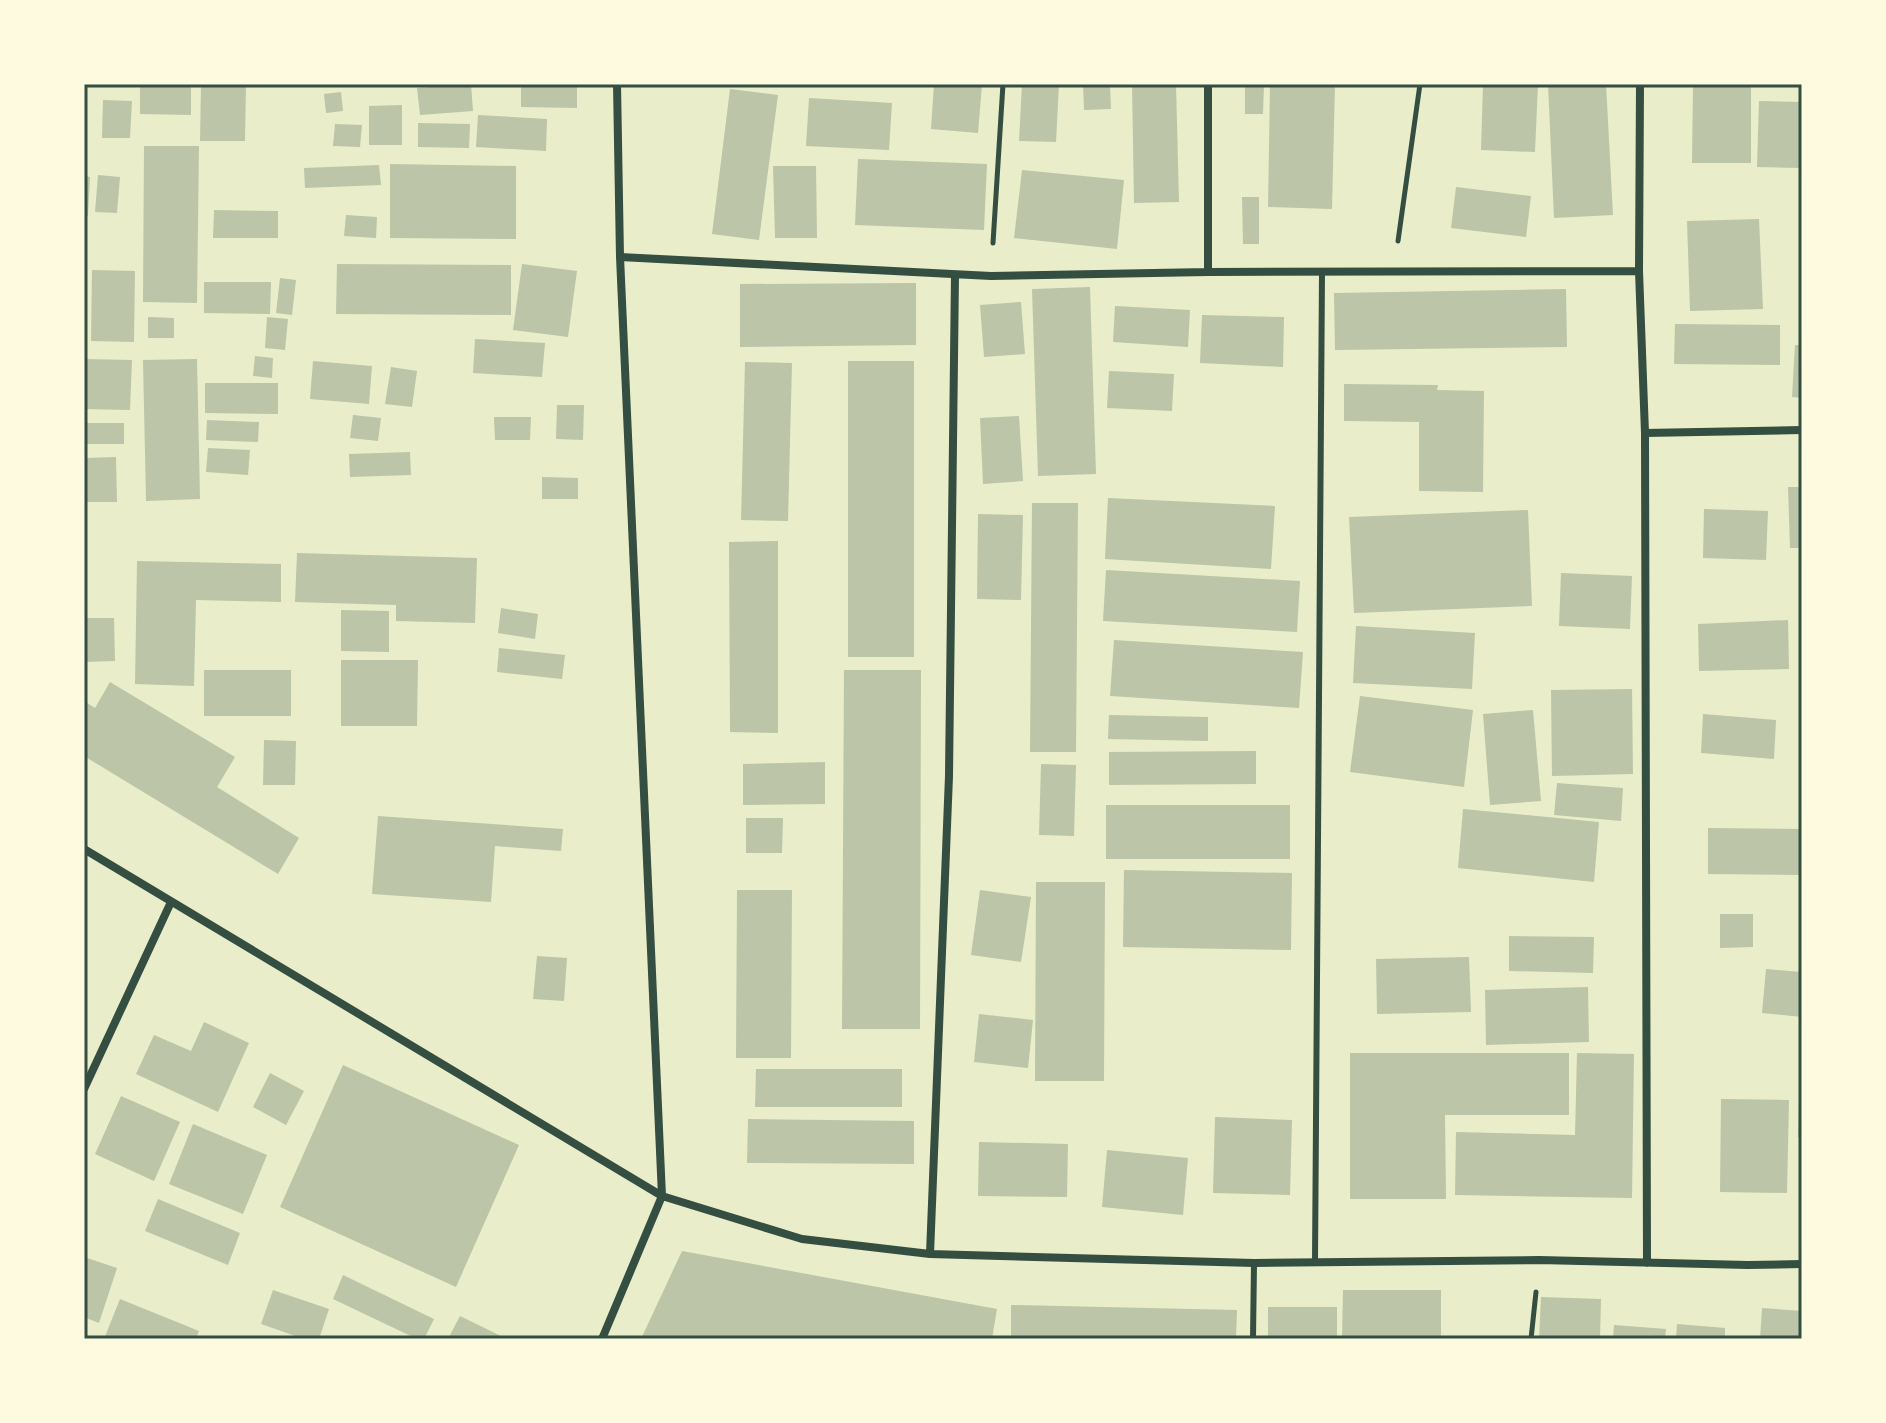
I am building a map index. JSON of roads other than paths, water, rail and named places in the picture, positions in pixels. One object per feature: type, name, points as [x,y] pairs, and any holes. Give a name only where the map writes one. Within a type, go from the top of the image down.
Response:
[{"type":"street","points":[[602,1339],[662,1196],[620,257],[617,84]]},
{"type":"street","points":[[1208,84],[1208,272]]},
{"type":"street","points":[[1640,84],[1639,271],[1645,433],[1647,1263]]},
{"type":"street","points":[[620,257],[991,276],[1639,271]]},
{"type":"street","points":[[930,1254],[949,776],[955,275]]},
{"type":"street","points":[[1645,433],[1802,430]]},
{"type":"street","points":[[84,849],[662,1196],[802,1239],[930,1254],[1254,1263],[1539,1260],[1802,1264]]},
{"type":"street","points":[[84,1089],[171,902]]},
{"type":"lane","points":[[1315,1262],[1322,272]]},
{"type":"lane","points":[[1253,1339],[1254,1263]]}]
